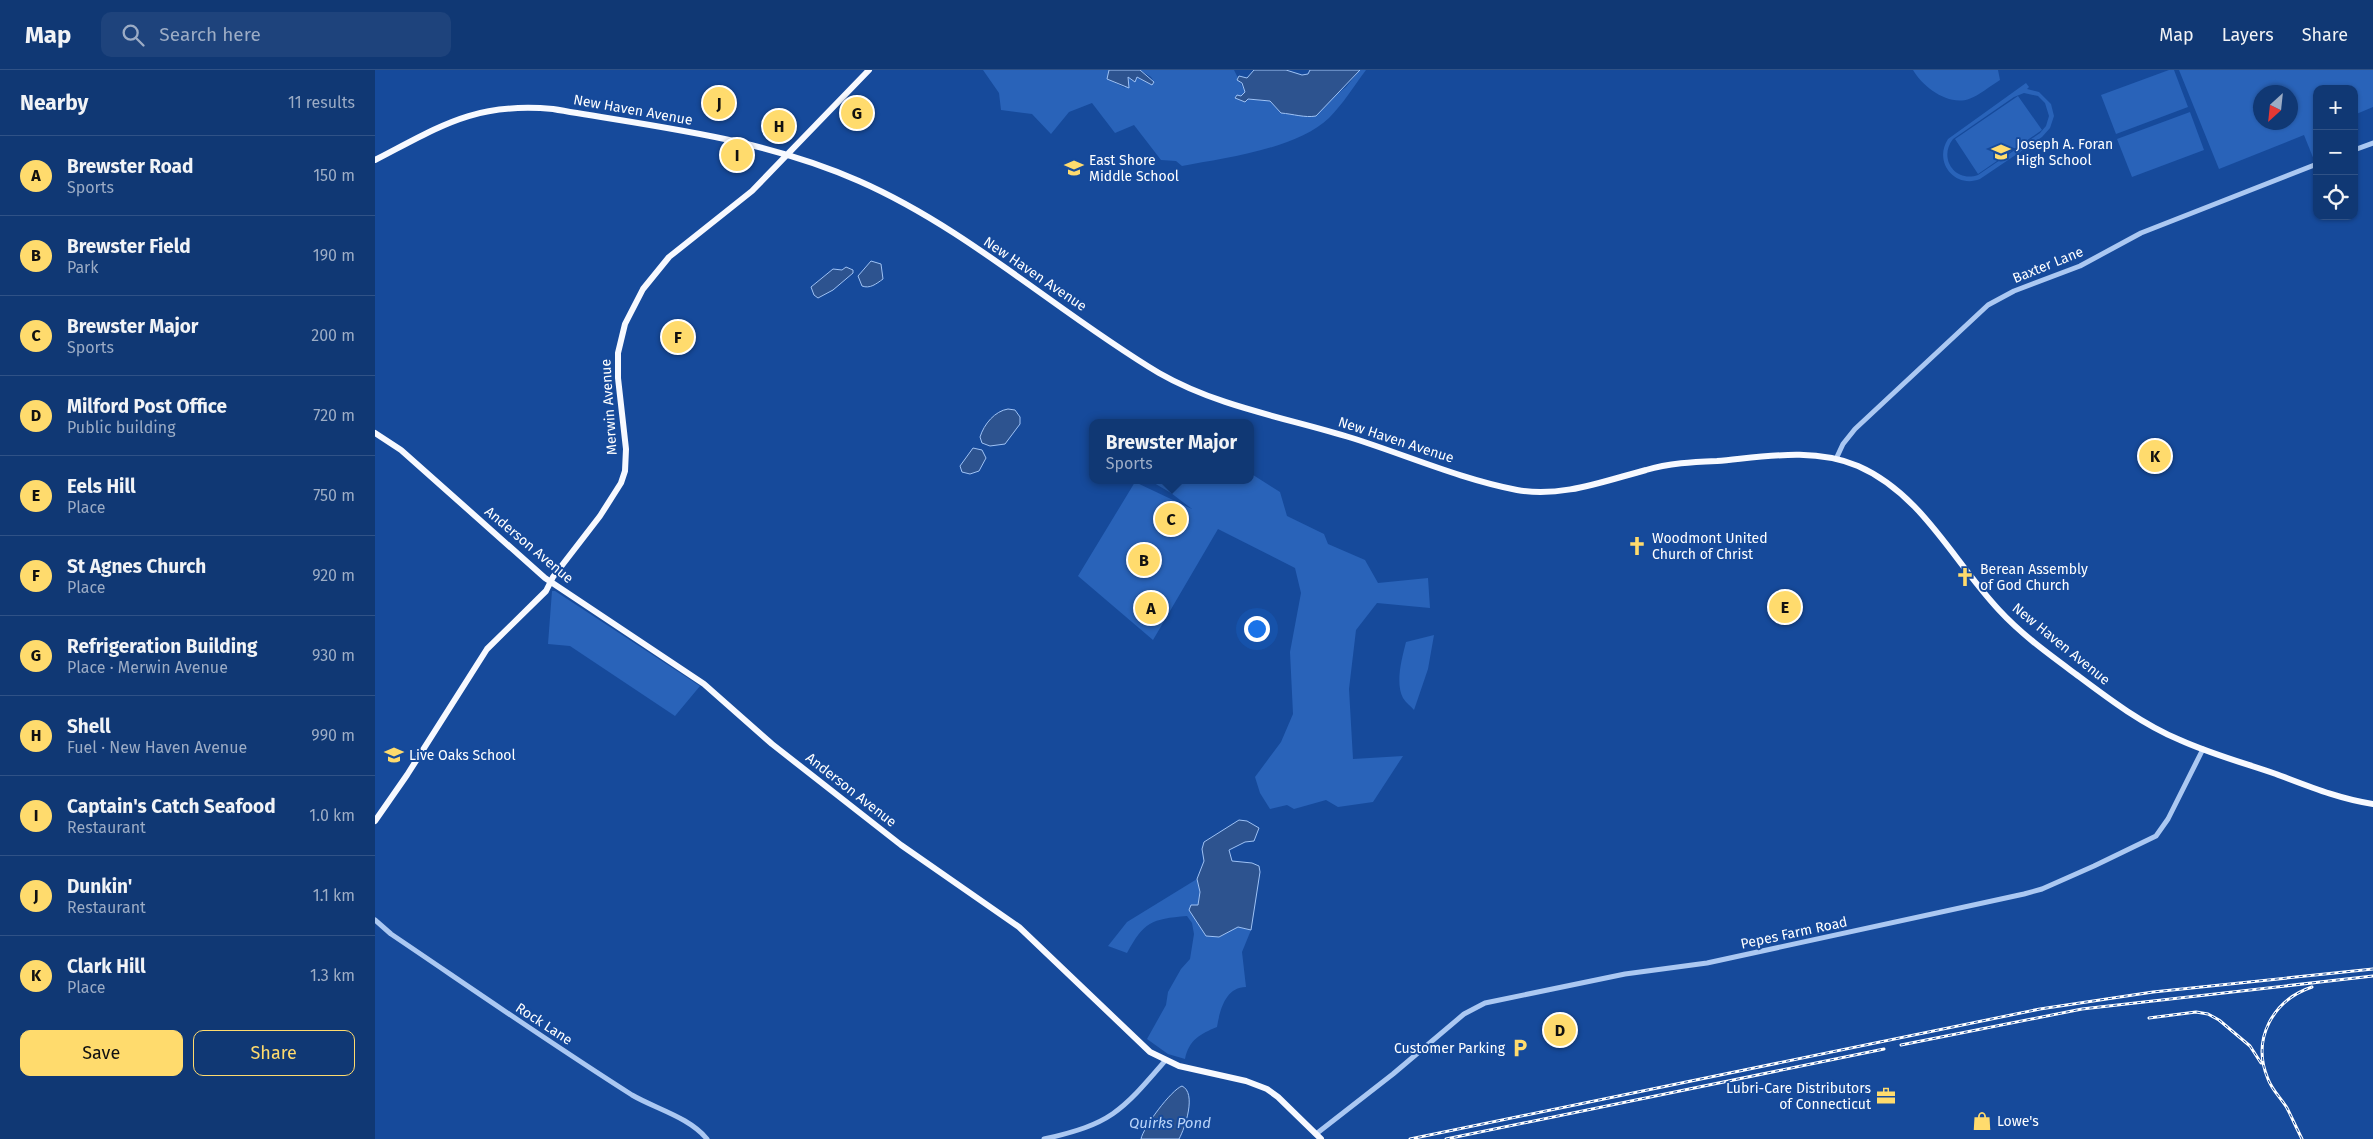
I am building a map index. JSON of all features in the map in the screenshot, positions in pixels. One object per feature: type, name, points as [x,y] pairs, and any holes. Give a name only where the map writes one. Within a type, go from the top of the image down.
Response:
[{"type":"main road","name":"Merwin Avenue","points":[[375,821],[407,775],[487,649],[546,591],[550,582],[601,516],[621,482],[625,471],[626,449],[617,372],[618,352],[623,329],[635,301],[650,279],[669,257],[752,191],[869,70]]},
{"type":"main road","name":"New Haven Avenue","points":[[375,160],[432,130],[469,114],[528,107],[553,109],[713,137],[787,154],[848,176],[913,208],[952,232],[1134,357],[1194,390],[1344,435],[1492,484],[1525,491],[1550,492],[1586,487],[1651,468],[1681,464],[1795,455],[1836,459],[1877,476],[1901,493],[1932,527],[1996,607],[2029,639],[2129,712],[2163,732],[2203,749],[2334,795],[2373,804]]},
{"type":"main road","name":"Anderson Avenue","points":[[375,433],[401,450],[550,582],[703,684],[772,744],[901,845],[1019,927],[1136,1040],[1165,1061],[1186,1068],[1246,1081],[1267,1090],[1278,1097],[1319,1136]]},
{"type":"street","points":[[2358,148],[2373,142]]},
{"type":"street","name":"Baxter Lane","points":[[1836,459],[1843,444],[1855,429],[1988,306],[2014,291],[2080,266],[2141,233],[2313,166]]},
{"type":"street","name":"Pepes Farm Road","points":[[1319,1136],[1464,1014],[1485,1003],[1625,974],[1707,963],[2014,896],[2051,886],[2159,832],[2168,819],[2203,749]]},
{"type":"street","name":"Rock Lane","points":[[375,920],[391,934],[516,1020],[634,1096],[693,1126],[707,1139]]},
{"type":"street","points":[[1044,1139],[1078,1132],[1107,1119],[1125,1105],[1165,1061]]},
{"type":"shaded area","points":[[983,70],[1109,70],[1108,79],[1125,88],[1128,77],[1135,81],[1137,77],[1151,84],[1154,82],[1151,77],[1140,70],[1234,70],[1245,92],[1241,96],[1237,95],[1235,98],[1270,101],[1281,113],[1301,114],[1308,117],[1346,87],[1360,70],[1366,70],[1344,101],[1329,118],[1315,129],[1279,145],[1259,151],[1182,166],[1176,161],[1161,160],[1134,125],[1115,133],[1092,103],[1069,112],[1051,134],[1032,114],[1001,110],[999,93]]},
{"type":"shaded area","points":[[1913,70],[1998,70],[2000,80],[1969,99],[1953,100],[1937,94],[1923,83]]},
{"type":"shaded area","points":[[2169,70],[2174,70],[2188,107],[2116,134],[2101,95]]},
{"type":"shaded area","points":[[2179,70],[2373,70],[2373,107],[2358,113],[2358,85],[2313,85],[2313,158],[2304,135],[2219,169]]},
{"type":"shaded area","points":[[2026,83],[2029,87],[2027,89],[2039,92],[2051,104],[2054,116],[2050,128],[2042,137],[1980,179],[1962,180],[1955,177],[1949,171],[1943,156],[1948,139]],"holes":[[[2024,93],[2038,96],[2045,103],[2049,116],[2046,126],[2040,133],[1978,175],[1970,177],[1962,175],[1951,167],[1947,154],[1953,139],[2014,97]]]},
{"type":"shaded area","points":[[2018,96],[2042,130],[1978,174],[1955,139]]},
{"type":"shaded area","points":[[2190,112],[2204,150],[2132,177],[2117,139]]},
{"type":"shaded area","points":[[1254,476],[1280,492],[1287,516],[1324,534],[1328,544],[1365,560],[1378,583],[1428,578],[1430,608],[1377,603],[1356,630],[1349,689],[1353,759],[1403,756],[1373,802],[1338,807],[1326,800],[1294,809],[1287,805],[1270,809],[1260,793],[1255,777],[1281,742],[1293,714],[1290,652],[1301,593],[1295,568],[1218,529],[1153,640],[1078,576],[1134,484],[1139,484],[1192,509],[1156,484],[1254,484]]},
{"type":"shaded area","points":[[552,591],[555,591],[700,686],[675,716],[570,646],[548,644]]},
{"type":"shaded area","points":[[1434,635],[1428,669],[1414,710],[1403,698],[1399,678],[1406,642]]},
{"type":"shaded area","points":[[1197,879],[1200,892],[1198,905],[1219,937],[1238,927],[1251,930],[1242,952],[1246,987],[1239,988],[1229,995],[1222,1006],[1217,1027],[1205,1032],[1192,1042],[1185,1059],[1168,1054],[1147,1039],[1166,1005],[1168,992],[1181,969],[1190,959],[1194,934],[1192,923],[1187,916],[1165,919],[1150,924],[1138,935],[1127,953],[1108,946],[1127,922]]},
{"type":"water","points":[[1109,70],[1140,70],[1154,82],[1152,85],[1137,77],[1135,82],[1128,77],[1129,88],[1107,79]]},
{"type":"water","points":[[1254,70],[1286,70],[1302,75],[1308,74],[1310,70],[1360,70],[1316,116],[1308,117],[1281,113],[1270,101],[1248,99],[1245,102],[1235,98],[1237,95],[1241,96],[1245,92],[1242,83],[1237,80],[1239,76],[1247,78]]},
{"type":"water","points":[[871,261],[881,264],[883,279],[865,287],[862,286],[858,276]]},
{"type":"water","points":[[846,267],[853,270],[853,273],[833,290],[818,298],[814,295],[811,287],[833,269],[842,270]]},
{"type":"water","points":[[1008,409],[1015,410],[1020,417],[1020,424],[1005,444],[990,446],[982,443],[980,437],[987,423],[994,415]]},
{"type":"water","points":[[973,448],[982,450],[986,458],[979,471],[970,474],[962,472],[960,466]]},
{"type":"water","points":[[1239,820],[1247,821],[1259,828],[1254,841],[1245,842],[1229,850],[1232,861],[1252,863],[1259,866],[1260,872],[1251,930],[1238,927],[1219,937],[1206,936],[1189,910],[1191,905],[1198,905],[1200,892],[1197,879],[1204,861],[1202,849],[1204,842]]},
{"type":"water","name":"Quirks Pond","points":[[1182,1086],[1189,1096],[1189,1103],[1187,1119],[1179,1139],[1141,1139],[1158,1110],[1171,1094]]},
{"type":"railway","points":[[1410,1139],[2040,1009],[2153,992],[2373,969]]},
{"type":"railway","points":[[1901,1045],[2082,1009],[2373,976]]},
{"type":"railway","points":[[2302,1139],[2287,1108],[2270,1083],[2263,1064],[2262,1050],[2264,1036],[2276,1011],[2286,1001],[2312,987]]},
{"type":"railway","points":[[2149,1018],[2196,1012],[2208,1014],[2219,1020],[2250,1046],[2261,1063]]},
{"type":"railway","points":[[1446,1139],[1884,1049]]},
{"type":"place","name":"Dunkin'","points":[[719,103]]},
{"type":"place","name":"Refrigeration Building","points":[[857,113]]},
{"type":"place","name":"Shell","points":[[779,126]]},
{"type":"place","name":"Joseph A. Foran High School","points":[[2001,152]]},
{"type":"place","name":"Captain's Catch Seafood","points":[[737,155]]},
{"type":"place","name":"East Shore Middle School","points":[[1074,168]]},
{"type":"place","name":"St Agnes Church","points":[[678,337]]},
{"type":"place","name":"Clark Hill","points":[[2155,456]]},
{"type":"place","name":"Brewster Major","points":[[1171,519]]},
{"type":"place","name":"Woodmont United Church of Christ","points":[[1637,546]]},
{"type":"place","name":"Brewster Field","points":[[1144,560]]},
{"type":"place","name":"Berean Assembly of God Church","points":[[1965,577]]},
{"type":"place","name":"Eels Hill","points":[[1785,607]]},
{"type":"place","name":"Brewster Road","points":[[1151,608]]},
{"type":"place","name":"Live Oaks School","points":[[394,755]]},
{"type":"place","name":"Milford Post Office","points":[[1560,1030]]},
{"type":"place","name":"Customer Parking","points":[[1520,1048]]},
{"type":"place","name":"Lubri-Care Distributors of Connecticut","points":[[1886,1096]]},
{"type":"place","name":"Lowe's","points":[[1982,1121]]}]
